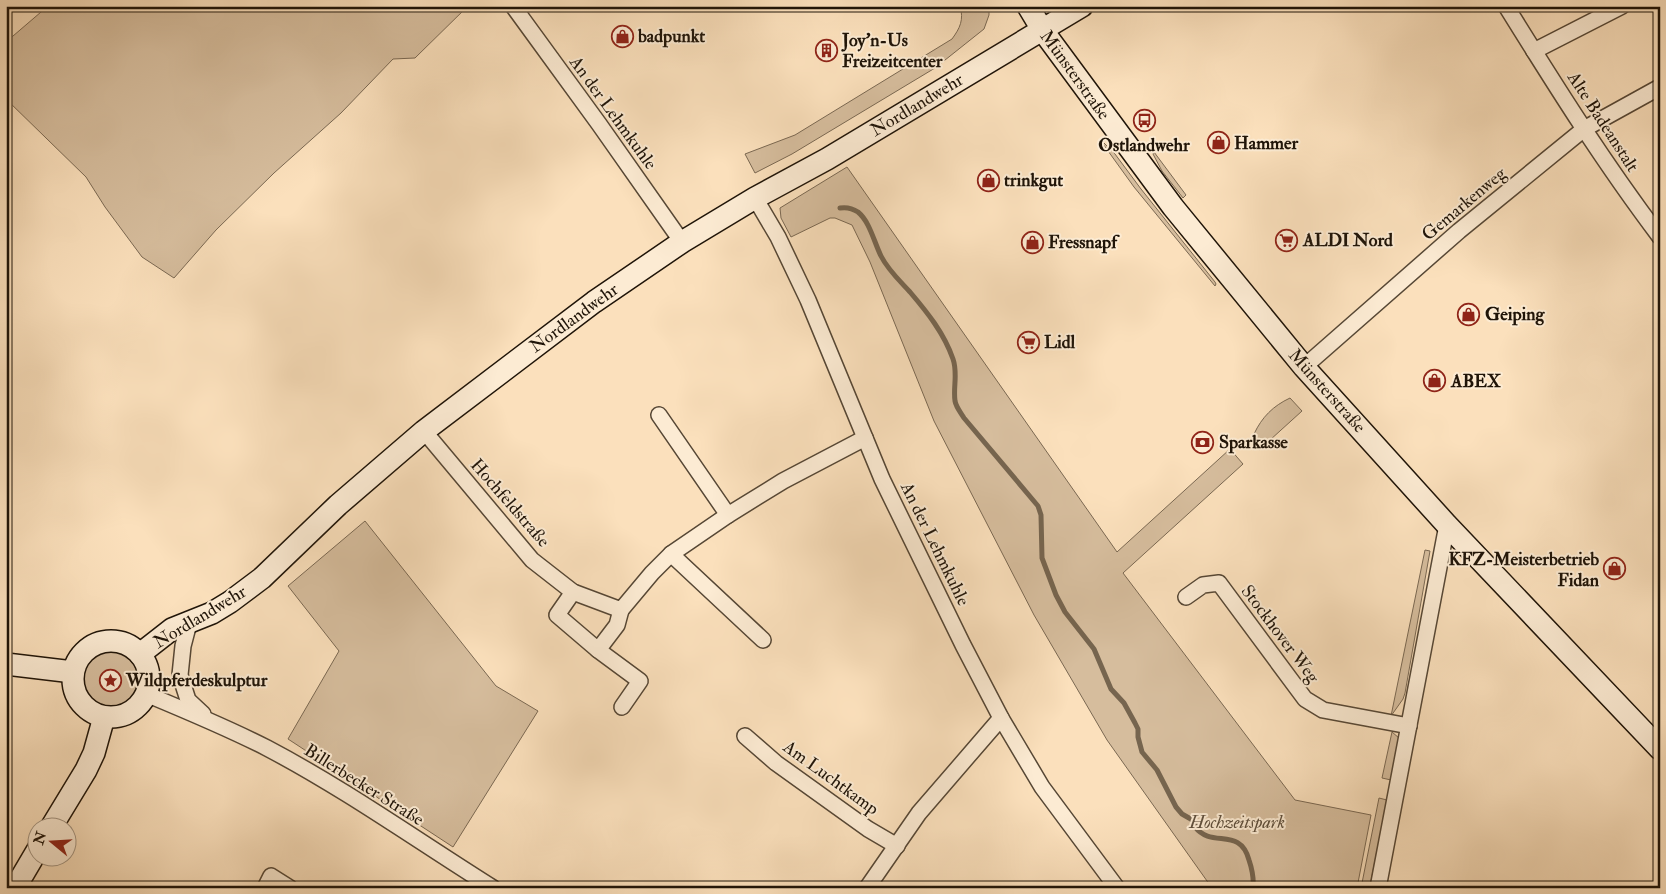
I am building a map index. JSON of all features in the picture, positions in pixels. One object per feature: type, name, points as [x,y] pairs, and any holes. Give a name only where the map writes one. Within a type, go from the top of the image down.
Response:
[{"type":"main road","name":"Münsterstraße","points":[[1028,6],[1043,31],[1173,208],[1304,367],[1447,525],[1660,749]]},
{"type":"main road","points":[[1043,31],[1082,6]]},
{"type":"main road","name":"Nordlandwehr","points":[[140,654],[172,629],[212,613],[262,578],[338,505],[424,431],[594,302],[682,242],[755,198],[827,159],[1043,31]]},
{"type":"main road","points":[[106,640],[119,641],[130,646],[140,654],[146,662],[149,683],[146,694],[139,704],[129,712],[117,717],[104,717],[93,713],[80,701],[72,684],[76,660],[84,651],[94,644],[106,640]]},
{"type":"main road","points":[[6,664],[73,672]]},
{"type":"main road","points":[[58,816],[94,753],[104,717]]},
{"type":"main road","points":[[15,888],[28,866]]},
{"type":"street","name":"An der Lehmkuhle","points":[[513,6],[682,242]]},
{"type":"street","name":"Alte Badeanstalt","points":[[1506,6],[1584,129],[1626,192],[1660,237]]},
{"type":"street","points":[[1534,51],[1622,6]]},
{"type":"street","name":"Gemarkenweg","points":[[1304,367],[1459,231],[1584,129],[1660,87]]},
{"type":"street","name":"An der Lehmkuhle","points":[[755,198],[778,237],[808,300],[882,479],[1001,718],[1042,787],[1117,888]]},
{"type":"street","points":[[660,415],[728,515]]},
{"type":"street","name":"Hochfeldstraße","points":[[424,431],[532,560],[573,592],[621,610]]},
{"type":"street","points":[[598,650],[617,625],[621,610],[652,573],[671,554],[728,515],[783,481],[865,438]]},
{"type":"street","points":[[1378,888],[1447,525]]},
{"type":"street","points":[[671,554],[763,640]]},
{"type":"street","name":"Stockhover Weg","points":[[1186,597],[1203,585],[1219,583],[1305,699],[1323,710],[1408,726]]},
{"type":"street","points":[[573,592],[558,615],[598,650],[640,681],[622,707]]},
{"type":"street","name":"Billerbecker Straße","points":[[189,623],[183,646],[180,675],[188,700],[212,722]]},
{"type":"street","name":"Billerbecker Straße","points":[[146,694],[212,722],[266,748],[323,780],[493,888]]},
{"type":"street","points":[[867,888],[919,813],[1001,718]]},
{"type":"street","name":"Am Luchtkamp","points":[[745,736],[776,763],[868,829],[897,846]]},
{"type":"street","points":[[266,888],[271,876],[290,888]]},
{"type":"green space","points":[[48,6],[468,6],[415,58],[393,59],[341,113],[274,173],[216,230],[174,278],[142,257],[105,207],[86,177],[6,99],[6,42]]},
{"type":"green space","points":[[960,6],[989,6],[989,15],[984,29],[935,68],[792,154],[755,173],[745,154],[795,135],[952,39],[961,24]]},
{"type":"green space","points":[[1104,143],[1115,154],[1215,282],[1215,286],[1134,187]]},
{"type":"green space","points":[[1154,152],[1186,195],[1183,198],[1162,171],[1153,154]]},
{"type":"green space","name":"Hochzeitspark","points":[[847,167],[1117,552],[1230,449],[1243,464],[1123,573],[1295,800],[1371,815],[1357,888],[1212,888],[1107,740],[1034,615],[934,421],[870,262],[852,225],[835,218],[830,218],[791,237],[781,218],[780,208]]},
{"type":"green space","points":[[1290,398],[1302,411],[1259,450],[1254,434],[1257,428],[1264,417]]},
{"type":"green space","points":[[365,521],[496,686],[538,711],[453,847],[288,739],[339,651],[288,586]]},
{"type":"green space","points":[[1425,550],[1430,551],[1405,693],[1391,716]]},
{"type":"green space","points":[[110,651],[125,656],[133,664],[138,679],[133,694],[125,702],[110,707],[95,702],[87,694],[82,679],[87,664],[95,656]]},
{"type":"green space","points":[[1392,732],[1399,738],[1391,780],[1382,778]]},
{"type":"green space","points":[[1379,798],[1387,800],[1370,886],[1373,888],[1361,888]]},
{"type":"waterway","points":[[840,208],[851,209],[862,216],[887,266],[934,323],[945,340],[953,359],[957,408],[1038,506],[1041,515],[1042,558],[1056,595],[1065,612],[1094,649],[1111,689],[1124,703],[1135,723],[1138,729],[1142,752],[1157,770],[1176,807],[1182,814],[1196,822],[1195,827],[1209,837],[1232,840],[1245,850],[1252,870],[1253,888]]},
{"type":"place","name":"badpunkt","points":[[622,36]]},
{"type":"place","name":"Joy'n-Us Freizeitcenter","points":[[826,50]]},
{"type":"place","name":"Ostlandwehr","points":[[1144,120]]},
{"type":"place","name":"Hammer","points":[[1218,143]]},
{"type":"place","name":"trinkgut","points":[[988,180]]},
{"type":"place","name":"ALDI Nord","points":[[1287,240]]},
{"type":"place","name":"Fressnapf","points":[[1032,242]]},
{"type":"place","name":"Geiping","points":[[1469,314]]},
{"type":"place","name":"Lidl","points":[[1028,342]]},
{"type":"place","name":"ABEX","points":[[1435,381]]},
{"type":"place","name":"Sparkasse","points":[[1203,442]]},
{"type":"place","name":"KFZ-Meisterbetrieb Fidan","points":[[1615,569]]},
{"type":"place","name":"Wildpferdeskulptur","points":[[110,680]]}]
